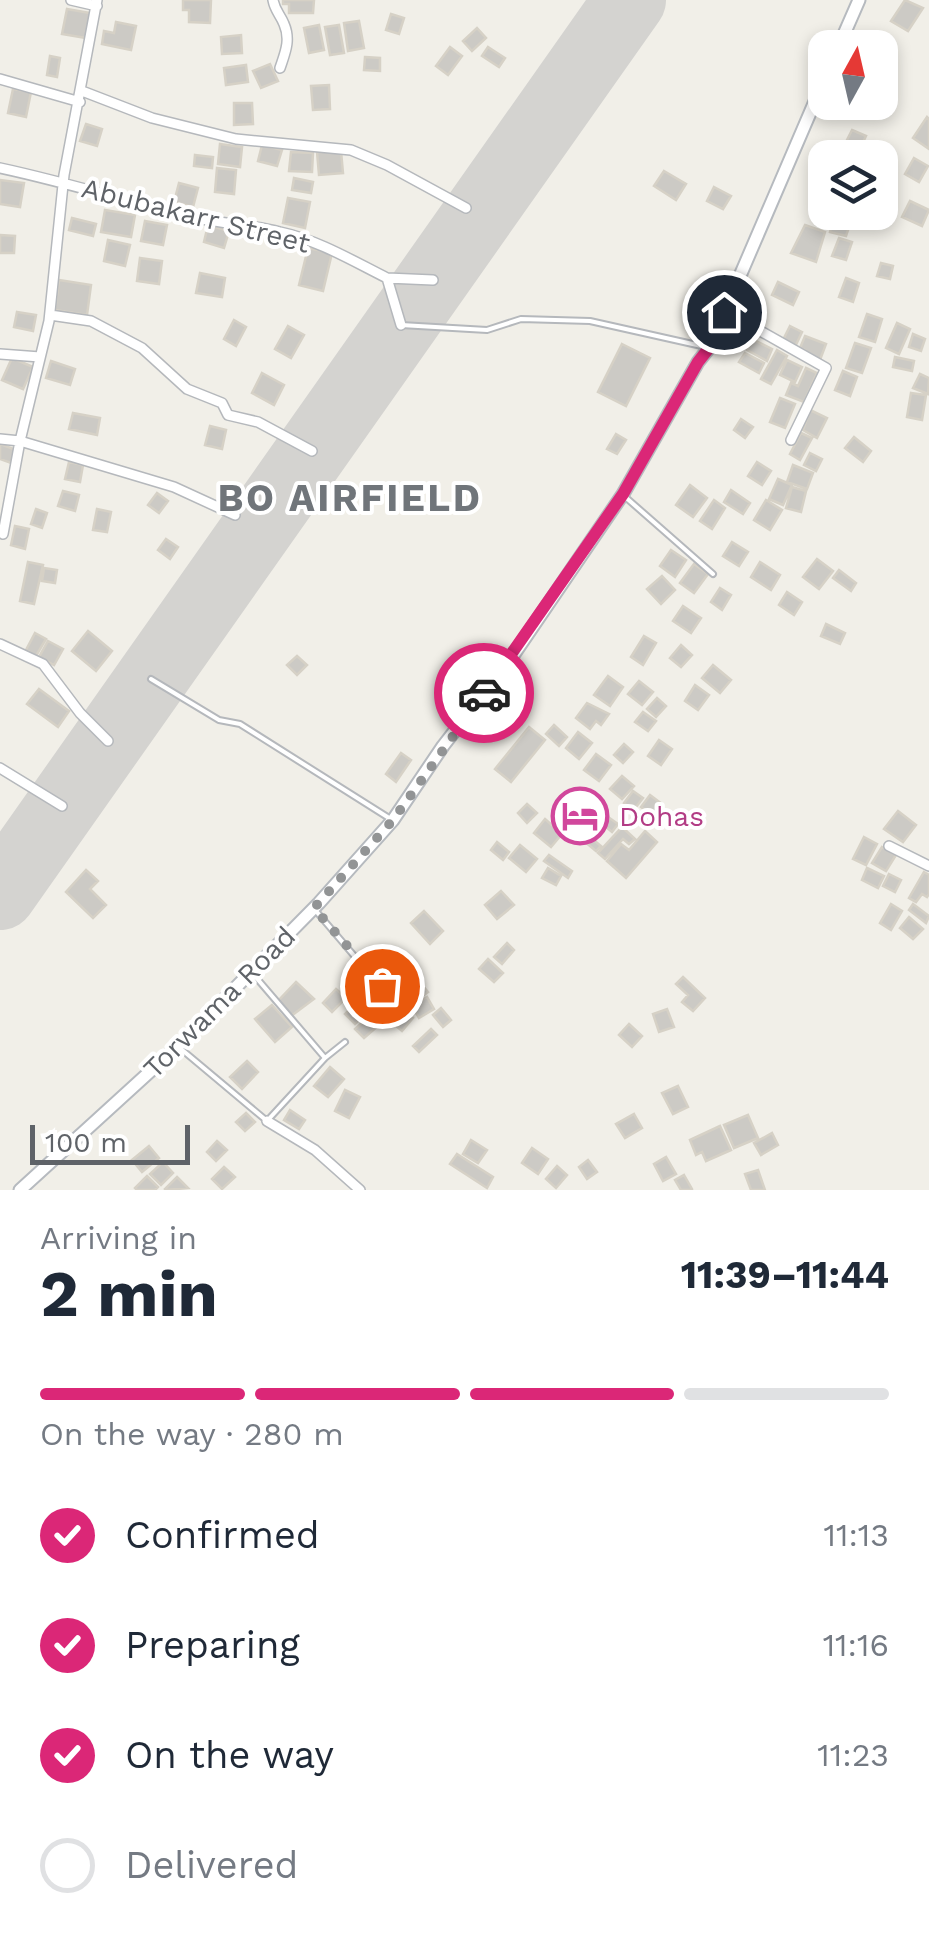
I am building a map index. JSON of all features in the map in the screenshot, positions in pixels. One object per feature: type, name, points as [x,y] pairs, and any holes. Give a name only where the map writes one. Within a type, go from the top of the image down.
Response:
[{"type":"main road","points":[[846,30],[859,0]]},
{"type":"main road","name":"Torwama Road","points":[[20,1190],[178,1046],[314,908],[393,820],[443,746],[512,657],[623,494],[709,348],[808,117]]},
{"type":"street","points":[[3,534],[50,314],[65,182],[97,3],[71,0]]},
{"type":"street","points":[[273,0],[289,39],[280,68]]},
{"type":"street","points":[[0,80],[81,97],[236,139],[351,150],[466,208]]},
{"type":"street","name":"Abubakarr Street","points":[[0,168],[203,220],[281,232],[318,244],[387,278]]},
{"type":"street","points":[[400,325],[387,278],[432,280]]},
{"type":"street","points":[[724,312],[826,368],[791,440]]},
{"type":"street","points":[[50,314],[90,321],[142,348],[187,389],[222,403],[228,414],[258,422],[312,451]]},
{"type":"street","points":[[0,354],[40,357]]},
{"type":"street","points":[[0,439],[20,441],[174,487],[235,516]]},
{"type":"street","points":[[0,644],[43,664],[80,714],[108,741]]},
{"type":"street","points":[[0,768],[62,806]]},
{"type":"street","points":[[889,846],[929,866]]},
{"type":"street","points":[[268,1121],[315,1150],[360,1190]]},
{"type":"lane","points":[[400,325],[488,330],[521,319],[590,321],[709,348]]},
{"type":"lane","points":[[623,494],[714,574]]},
{"type":"lane","points":[[151,680],[219,720],[240,724],[393,820]]},
{"type":"lane","points":[[314,908],[403,1007]]},
{"type":"lane","points":[[251,971],[325,1058]]},
{"type":"lane","points":[[178,1046],[268,1121],[325,1058],[345,1042]]},
{"type":"building","points":[[183,0],[211,0],[210,23],[189,22],[189,10],[183,10]]},
{"type":"building","points":[[283,0],[314,0],[313,13],[289,13],[289,4],[283,4]]},
{"type":"building","points":[[905,0],[923,8],[908,31],[891,21]]},
{"type":"building","points":[[67,9],[90,13],[86,38],[62,34]]},
{"type":"building","points":[[391,14],[404,18],[399,34],[386,30]]},
{"type":"building","points":[[359,21],[364,48],[348,51],[344,23]]},
{"type":"building","points":[[116,22],[136,26],[131,50],[102,44],[104,31],[114,33]]},
{"type":"building","points":[[319,25],[324,50],[309,53],[304,28]]},
{"type":"building","points":[[339,25],[344,53],[330,55],[325,27]]},
{"type":"building","points":[[477,28],[486,38],[472,51],[463,41]]},
{"type":"building","points":[[241,35],[242,53],[222,54],[221,37]]},
{"type":"building","points":[[450,47],[462,56],[448,75],[436,66]]},
{"type":"building","points":[[488,47],[505,58],[499,67],[482,56]]},
{"type":"building","points":[[50,56],[60,58],[57,77],[47,75]]},
{"type":"building","points":[[365,57],[380,58],[380,71],[364,70]]},
{"type":"building","points":[[270,64],[278,81],[261,88],[253,71]]},
{"type":"building","points":[[246,65],[248,82],[226,85],[224,68]]},
{"type":"building","points":[[329,85],[330,109],[313,110],[311,86]]},
{"type":"building","points":[[13,89],[31,92],[26,117],[8,113]]},
{"type":"building","points":[[234,103],[252,103],[253,124],[234,125]]},
{"type":"building","points":[[929,119],[929,149],[913,138]]},
{"type":"building","points":[[86,124],[102,129],[97,146],[80,141]]},
{"type":"building","points":[[852,130],[866,136],[864,140],[847,140]]},
{"type":"building","points":[[220,144],[242,147],[240,167],[218,164]]},
{"type":"building","points":[[262,145],[282,150],[277,166],[258,161]]},
{"type":"building","points":[[341,151],[343,173],[319,175],[317,152]]},
{"type":"building","points":[[291,152],[313,153],[312,172],[289,171]]},
{"type":"building","points":[[195,155],[213,157],[212,168],[194,166]]},
{"type":"building","points":[[914,158],[928,166],[919,182],[905,174]]},
{"type":"building","points":[[217,168],[236,170],[234,194],[215,192]]},
{"type":"building","points":[[664,171],[686,184],[676,200],[654,186]]},
{"type":"building","points":[[294,178],[313,182],[311,193],[292,190]]},
{"type":"building","points":[[0,180],[24,183],[20,207],[0,204]]},
{"type":"building","points":[[179,183],[198,188],[193,207],[174,202]]},
{"type":"building","points":[[714,187],[731,196],[723,209],[707,201]]},
{"type":"building","points":[[288,198],[310,202],[305,228],[283,223]]},
{"type":"building","points":[[910,201],[929,210],[922,226],[902,217]]},
{"type":"building","points":[[105,210],[135,215],[131,237],[101,232]]},
{"type":"building","points":[[72,218],[96,224],[93,236],[69,230]]},
{"type":"building","points":[[145,221],[167,225],[163,245],[141,241]]},
{"type":"building","points":[[208,225],[229,231],[224,248],[204,242]]},
{"type":"building","points":[[805,225],[808,230],[825,232],[816,262],[791,253]]},
{"type":"building","points":[[831,230],[848,230],[846,236]]},
{"type":"building","points":[[0,235],[15,236],[14,253],[0,253]]},
{"type":"building","points":[[839,238],[852,242],[846,260],[832,256]]},
{"type":"building","points":[[108,240],[130,245],[125,266],[104,261]]},
{"type":"building","points":[[308,248],[332,253],[323,291],[299,285]]},
{"type":"building","points":[[140,258],[162,261],[159,284],[137,281]]},
{"type":"building","points":[[881,263],[893,266],[890,279],[877,276]]},
{"type":"building","points":[[200,273],[225,278],[222,297],[196,293]]},
{"type":"building","points":[[846,278],[859,283],[853,302],[839,297]]},
{"type":"building","points":[[59,280],[91,285],[87,315],[55,310]]},
{"type":"building","points":[[778,282],[799,292],[793,305],[772,295]]},
{"type":"building","points":[[17,312],[36,315],[33,331],[14,327]]},
{"type":"building","points":[[867,314],[882,319],[875,342],[859,337]]},
{"type":"building","points":[[234,320],[246,327],[236,346],[224,339]]},
{"type":"building","points":[[897,323],[910,329],[899,354],[886,348]]},
{"type":"building","points":[[288,326],[304,335],[291,358],[275,349]]},
{"type":"building","points":[[790,326],[802,332],[794,349],[782,342]]},
{"type":"building","points":[[913,334],[925,339],[921,351],[909,347]]},
{"type":"building","points":[[805,336],[826,344],[820,360],[804,354],[805,350],[800,348]]},
{"type":"building","points":[[752,339],[772,349],[767,361],[747,350]]},
{"type":"building","points":[[855,343],[871,348],[862,373],[846,368]]},
{"type":"building","points":[[622,344],[650,358],[626,406],[598,392]]},
{"type":"building","points":[[777,350],[787,356],[771,384],[761,379]]},
{"type":"building","points":[[745,353],[764,363],[759,373],[739,362]]},
{"type":"building","points":[[895,357],[914,361],[912,371],[893,367]]},
{"type":"building","points":[[12,358],[33,367],[23,389],[2,380]]},
{"type":"building","points":[[787,360],[802,367],[795,382],[780,375]]},
{"type":"building","points":[[51,361],[75,369],[70,385],[46,378]]},
{"type":"building","points":[[806,368],[817,373],[804,402],[786,395],[791,383],[798,386]]},
{"type":"building","points":[[843,371],[857,377],[850,396],[835,390]]},
{"type":"building","points":[[262,373],[284,385],[274,405],[252,393]]},
{"type":"building","points":[[920,374],[929,378],[928,394],[913,388]]},
{"type":"building","points":[[911,393],[926,395],[922,420],[907,417]]},
{"type":"building","points":[[780,398],[795,404],[785,428],[770,422]]},
{"type":"building","points":[[810,410],[827,418],[817,438],[803,430]]},
{"type":"building","points":[[73,413],[100,418],[97,435],[69,429]]},
{"type":"building","points":[[741,419],[753,427],[745,438],[734,430]]},
{"type":"building","points":[[210,426],[226,430],[222,449],[205,445]]},
{"type":"building","points":[[801,433],[812,438],[800,460],[790,454]]},
{"type":"building","points":[[616,434],[626,440],[617,454],[607,449]]},
{"type":"building","points":[[854,437],[871,451],[863,462],[845,448]]},
{"type":"building","points":[[0,444],[16,450],[11,463],[0,459]]},
{"type":"building","points":[[810,453],[822,459],[816,471],[804,465]]},
{"type":"building","points":[[69,462],[83,465],[80,482],[65,479]]},
{"type":"building","points":[[757,462],[771,471],[762,485],[748,476]]},
{"type":"building","points":[[793,465],[813,473],[807,489],[787,482]]},
{"type":"building","points":[[778,479],[792,485],[783,505],[769,499]]},
{"type":"building","points":[[690,485],[707,498],[693,517],[676,505]]},
{"type":"building","points":[[792,487],[806,491],[801,512],[786,508]]},
{"type":"building","points":[[731,490],[750,503],[743,514],[724,502]]},
{"type":"building","points":[[63,491],[79,495],[75,511],[58,506]]},
{"type":"building","points":[[157,493],[168,501],[159,513],[148,505]]},
{"type":"building","points":[[714,500],[725,508],[712,529],[700,521]]},
{"type":"building","points":[[766,500],[782,510],[770,530],[754,520]]},
{"type":"building","points":[[36,509],[47,513],[42,528],[31,524]]},
{"type":"building","points":[[97,509],[111,512],[107,532],[93,530]]},
{"type":"building","points":[[15,526],[29,529],[25,549],[11,545]]},
{"type":"building","points":[[166,539],[178,547],[170,559],[158,550]]},
{"type":"building","points":[[732,542],[748,552],[739,566],[723,556]]},
{"type":"building","points":[[671,550],[686,560],[675,577],[660,566]]},
{"type":"building","points":[[817,559],[833,571],[819,589],[803,577]]},
{"type":"building","points":[[28,562],[43,565],[34,604],[20,601]]},
{"type":"building","points":[[760,562],[780,575],[771,590],[751,577]]},
{"type":"building","points":[[694,564],[708,574],[694,593],[680,583]]},
{"type":"building","points":[[44,568],[57,570],[55,583],[42,581]]},
{"type":"building","points":[[839,570],[856,583],[851,591],[833,578]]},
{"type":"building","points":[[662,576],[675,590],[661,604],[647,589]]},
{"type":"building","points":[[720,588],[731,595],[722,610],[711,602]]},
{"type":"building","points":[[787,592],[802,602],[794,615],[779,605]]},
{"type":"building","points":[[683,606],[701,618],[691,633],[673,621]]},
{"type":"building","points":[[826,624],[845,633],[840,644],[821,636]]},
{"type":"building","points":[[88,631],[112,651],[96,671],[72,651]]},
{"type":"building","points":[[35,633],[46,639],[36,656],[26,650]]},
{"type":"building","points":[[644,636],[656,643],[643,665],[631,657]]},
{"type":"building","points":[[48,641],[63,649],[54,665],[39,657]]},
{"type":"building","points":[[681,645],[692,655],[681,667],[670,658]]},
{"type":"building","points":[[297,656],[307,665],[297,675],[287,665]]},
{"type":"building","points":[[713,665],[731,680],[720,693],[702,678]]},
{"type":"building","points":[[608,676],[623,687],[610,706],[594,695]]},
{"type":"building","points":[[639,681],[653,692],[642,705],[628,694]]},
{"type":"building","points":[[695,685],[709,695],[698,710],[685,701]]},
{"type":"building","points":[[39,689],[69,711],[58,727],[27,704]]},
{"type":"building","points":[[657,698],[666,706],[656,717],[647,709]]},
{"type":"building","points":[[587,703],[609,714],[601,725],[596,721],[590,729],[576,718]]},
{"type":"building","points":[[643,712],[656,721],[648,731],[635,722]]},
{"type":"building","points":[[554,725],[567,737],[559,746],[546,734]]},
{"type":"building","points":[[529,727],[545,740],[511,782],[495,769]]},
{"type":"building","points":[[578,732],[592,743],[579,759],[566,748]]},
{"type":"building","points":[[659,740],[672,749],[661,765],[648,756]]},
{"type":"building","points":[[624,744],[633,752],[623,763],[614,755]]},
{"type":"building","points":[[401,753],[411,760],[396,782],[386,774]]},
{"type":"building","points":[[596,754],[611,765],[599,781],[584,770]]},
{"type":"building","points":[[622,776],[634,786],[622,799],[610,789]]},
{"type":"building","points":[[633,791],[643,798],[633,811],[624,803]]},
{"type":"building","points":[[650,795],[662,804],[653,816],[641,807]]},
{"type":"building","name":"Dohas","points":[[584,797],[598,808],[577,835],[562,823]]},
{"type":"building","points":[[527,804],[537,813],[527,823],[518,813]]},
{"type":"building","points":[[898,811],[916,825],[903,842],[884,829]]},
{"type":"building","points":[[601,812],[618,824],[612,832],[595,818]]},
{"type":"building","points":[[545,819],[562,834],[551,847],[534,833]]},
{"type":"building","points":[[622,827],[635,839],[629,844],[623,839],[605,859],[598,853]]},
{"type":"building","points":[[645,831],[657,842],[626,878],[607,861],[621,844],[629,850]]},
{"type":"building","points":[[584,832],[601,846],[596,851],[579,837]]},
{"type":"building","points":[[864,837],[877,844],[866,865],[853,859]]},
{"type":"building","points":[[497,842],[509,852],[503,860],[491,850]]},
{"type":"building","points":[[520,845],[537,859],[526,872],[509,858]]},
{"type":"building","points":[[882,847],[896,855],[886,871],[872,863]]},
{"type":"building","points":[[549,855],[572,871],[568,878],[544,861]]},
{"type":"building","points":[[548,868],[561,876],[556,885],[542,878]]},
{"type":"building","points":[[867,868],[884,876],[878,888],[862,880]]},
{"type":"building","points":[[86,870],[98,881],[90,889],[106,905],[93,918],[66,892]]},
{"type":"building","points":[[924,872],[929,875],[929,894],[922,894],[916,902],[909,898]]},
{"type":"building","points":[[889,874],[901,880],[895,892],[883,886]]},
{"type":"building","points":[[501,891],[514,905],[497,919],[485,905]]},
{"type":"building","points":[[891,904],[902,911],[891,930],[880,923]]},
{"type":"building","points":[[913,904],[929,916],[926,923],[909,910]]},
{"type":"building","points":[[424,911],[443,931],[430,944],[411,923]]},
{"type":"building","points":[[909,917],[923,929],[913,939],[900,928]]},
{"type":"building","points":[[507,943],[514,950],[502,964],[494,957]]},
{"type":"building","points":[[488,959],[503,973],[494,982],[479,969]]},
{"type":"building","points":[[362,969],[374,981],[362,992],[351,980]]},
{"type":"building","points":[[394,970],[407,985],[394,996],[381,981]]},
{"type":"building","points":[[683,977],[705,998],[693,1011],[682,1002],[688,995],[676,984]]},
{"type":"building","points":[[417,979],[428,992],[412,1004],[402,992]]},
{"type":"building","points":[[296,982],[314,999],[291,1016],[277,1002]]},
{"type":"building","points":[[336,989],[346,998],[332,1012],[323,1003]]},
{"type":"building","points":[[369,991],[379,1001],[355,1024],[345,1014]]},
{"type":"building","points":[[427,997],[434,1009],[419,1018],[412,1006]]},
{"type":"building","points":[[391,999],[413,1018],[402,1031],[380,1012]]},
{"type":"building","points":[[272,1005],[292,1027],[275,1042],[255,1019]]},
{"type":"building","points":[[441,1008],[451,1020],[443,1027],[433,1015]]},
{"type":"building","points":[[667,1009],[674,1027],[659,1032],[653,1014]]},
{"type":"building","points":[[369,1016],[378,1026],[364,1038],[355,1029]]},
{"type":"building","points":[[629,1024],[642,1036],[632,1047],[619,1035]]},
{"type":"building","points":[[431,1029],[437,1035],[419,1052],[413,1046]]},
{"type":"building","points":[[247,1061],[258,1072],[242,1089],[230,1077]]},
{"type":"building","points":[[330,1067],[344,1079],[328,1097],[314,1086]]},
{"type":"building","points":[[678,1086],[688,1107],[673,1114],[662,1093]]},
{"type":"building","points":[[345,1090],[360,1097],[349,1118],[335,1111]]},
{"type":"building","points":[[290,1110],[305,1120],[299,1129],[284,1120]]},
{"type":"building","points":[[246,1113],[255,1122],[245,1131],[236,1122]]},
{"type":"building","points":[[634,1114],[642,1128],[625,1138],[616,1124]]},
{"type":"building","points":[[748,1115],[758,1138],[734,1148],[724,1125]]},
{"type":"building","points":[[720,1126],[731,1150],[706,1161],[702,1152],[696,1155],[690,1140]]},
{"type":"building","points":[[772,1133],[778,1145],[761,1155],[754,1143]]},
{"type":"building","points":[[471,1140],[487,1150],[478,1163],[463,1154]]},
{"type":"building","points":[[217,1141],[227,1150],[216,1161],[207,1152]]},
{"type":"building","points":[[149,1146],[159,1158],[142,1172],[132,1160]]},
{"type":"building","points":[[532,1148],[548,1159],[538,1174],[522,1163]]},
{"type":"building","points":[[457,1154],[493,1177],[487,1188],[450,1164]]},
{"type":"building","points":[[666,1157],[676,1174],[663,1181],[654,1164]]},
{"type":"building","points":[[588,1160],[597,1172],[587,1179],[579,1167]]},
{"type":"building","points":[[163,1162],[173,1173],[161,1185],[150,1174]]},
{"type":"building","points":[[557,1166],[567,1175],[556,1188],[546,1179]]},
{"type":"building","points":[[224,1167],[235,1177],[222,1189],[212,1179]]},
{"type":"building","points":[[758,1170],[765,1190],[751,1190],[745,1174]]},
{"type":"building","points":[[684,1175],[691,1190],[681,1190],[675,1180]]},
{"type":"building","points":[[147,1176],[158,1187],[137,1190],[135,1188]]},
{"type":"building","points":[[177,1177],[188,1188],[166,1190],[165,1189]]},
{"type":"runway","points":[[0,894],[630,0]]},
{"type":"way so far","points":[[382,986],[314,908],[393,820],[484,693]]},
{"type":"place","name":"Dohas","points":[[580,816]]},
{"type":"district","name":"BO AIRFIELD","points":[[350,498]]},
{"type":"route","points":[[484,693],[623,494],[709,348],[724,312]]}]
